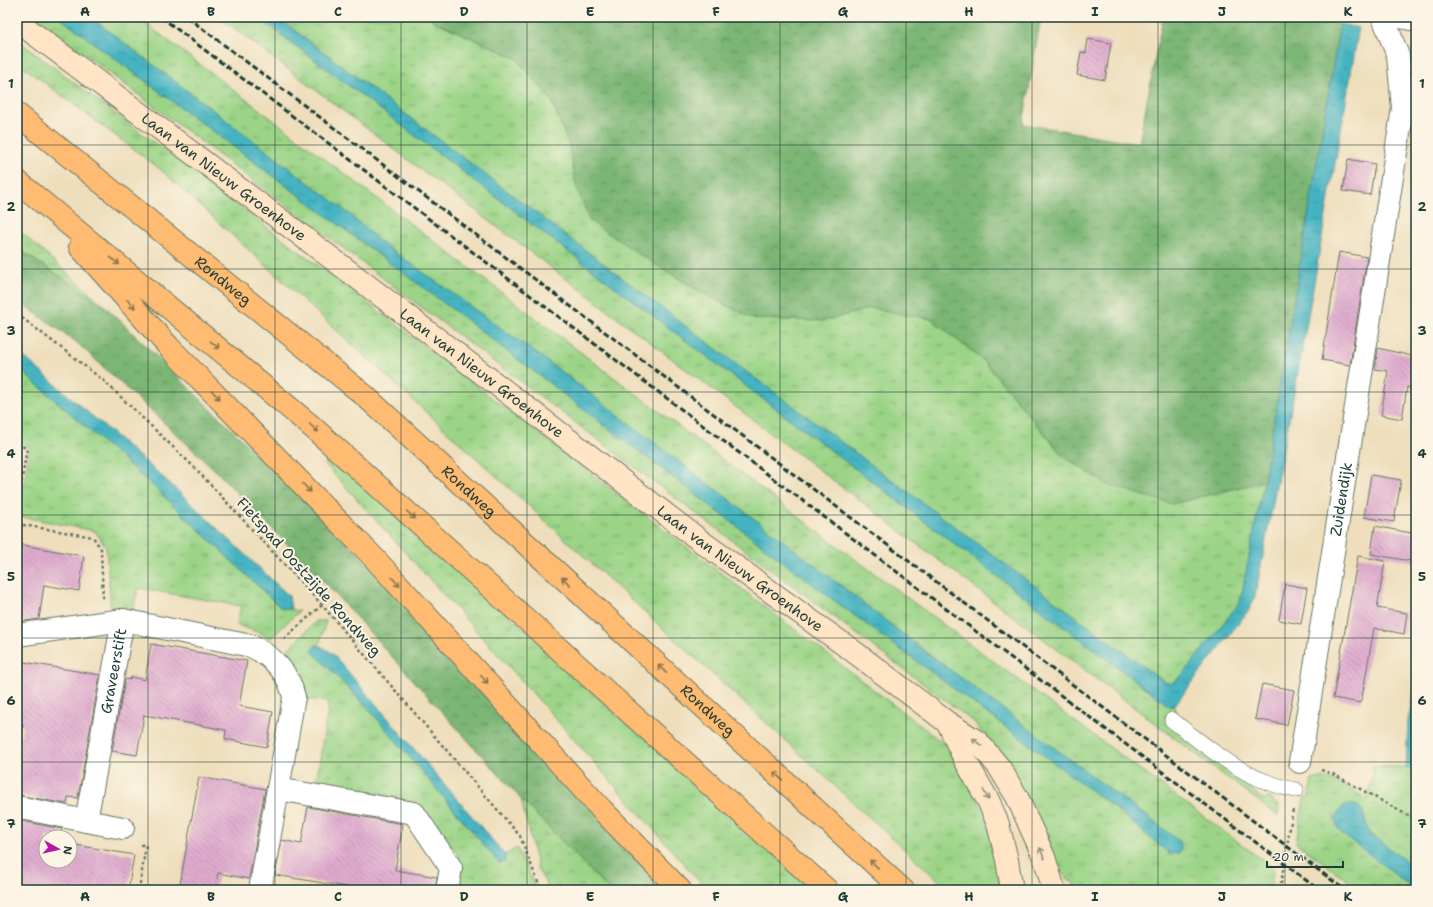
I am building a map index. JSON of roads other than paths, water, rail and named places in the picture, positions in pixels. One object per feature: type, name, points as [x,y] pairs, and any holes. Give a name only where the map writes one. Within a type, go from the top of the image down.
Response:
[{"type":"highway","name":"Rondweg","points":[[17,114],[364,395],[903,890]]},
{"type":"highway","points":[[24,186],[169,347],[375,558],[602,810],[680,890]]},
{"type":"highway","points":[[24,186],[310,425],[827,890]]},
{"type":"street","name":"Zuidendijk","points":[[1300,762],[1404,108],[1398,56],[1383,17]]},
{"type":"street","points":[[1399,17],[1416,20]]},
{"type":"street","name":"Laan van Nieuw Groenhove","points":[[17,21],[355,276],[702,542],[857,654],[948,723],[978,742],[999,767],[1017,797],[1031,825],[1044,857],[1054,890]]},
{"type":"street","name":"Zuidendijk","points":[[1404,108],[1416,86]]},
{"type":"street","points":[[17,636],[113,621]]},
{"type":"street","name":"Graveerstift","points":[[86,821],[113,621],[251,646],[267,654],[291,683],[294,697],[260,890]]},
{"type":"street","name":"Laan van Nieuw Groenhove","points":[[948,723],[964,758],[989,802],[998,824],[1007,860],[1012,890]]},
{"type":"street","points":[[278,788],[414,812],[451,868],[447,890]]},
{"type":"street","points":[[17,807],[123,828]]},
{"type":"lane","points":[[1172,720],[1218,757],[1271,785],[1296,790]]},
{"type":"water","points":[[59,17],[90,17],[346,211],[379,241],[547,361],[794,549],[909,639],[1179,841],[1181,850],[1179,853],[1170,854],[1111,805],[839,604],[456,312]]},
{"type":"water","points":[[258,17],[277,17],[724,355],[1153,674],[1169,684],[1179,679],[1240,602],[1264,481],[1340,24],[1359,28],[1299,367],[1255,597],[1249,610],[1174,706],[1169,706]]},
{"type":"water","points":[[17,351],[164,478],[289,596],[291,609],[281,608],[152,485],[17,367]]},
{"type":"water","points":[[319,645],[332,653],[505,855],[505,862],[499,863],[369,709],[312,651],[315,646]]},
{"type":"water","points":[[1416,680],[1416,774],[1406,767],[1408,720]]},
{"type":"water","points":[[1344,805],[1356,805],[1362,810],[1369,833],[1416,869],[1416,890],[1340,832],[1334,819]]},
{"type":"railway","points":[[161,17],[1319,890]]},
{"type":"railway","points":[[187,17],[1345,890]]}]
